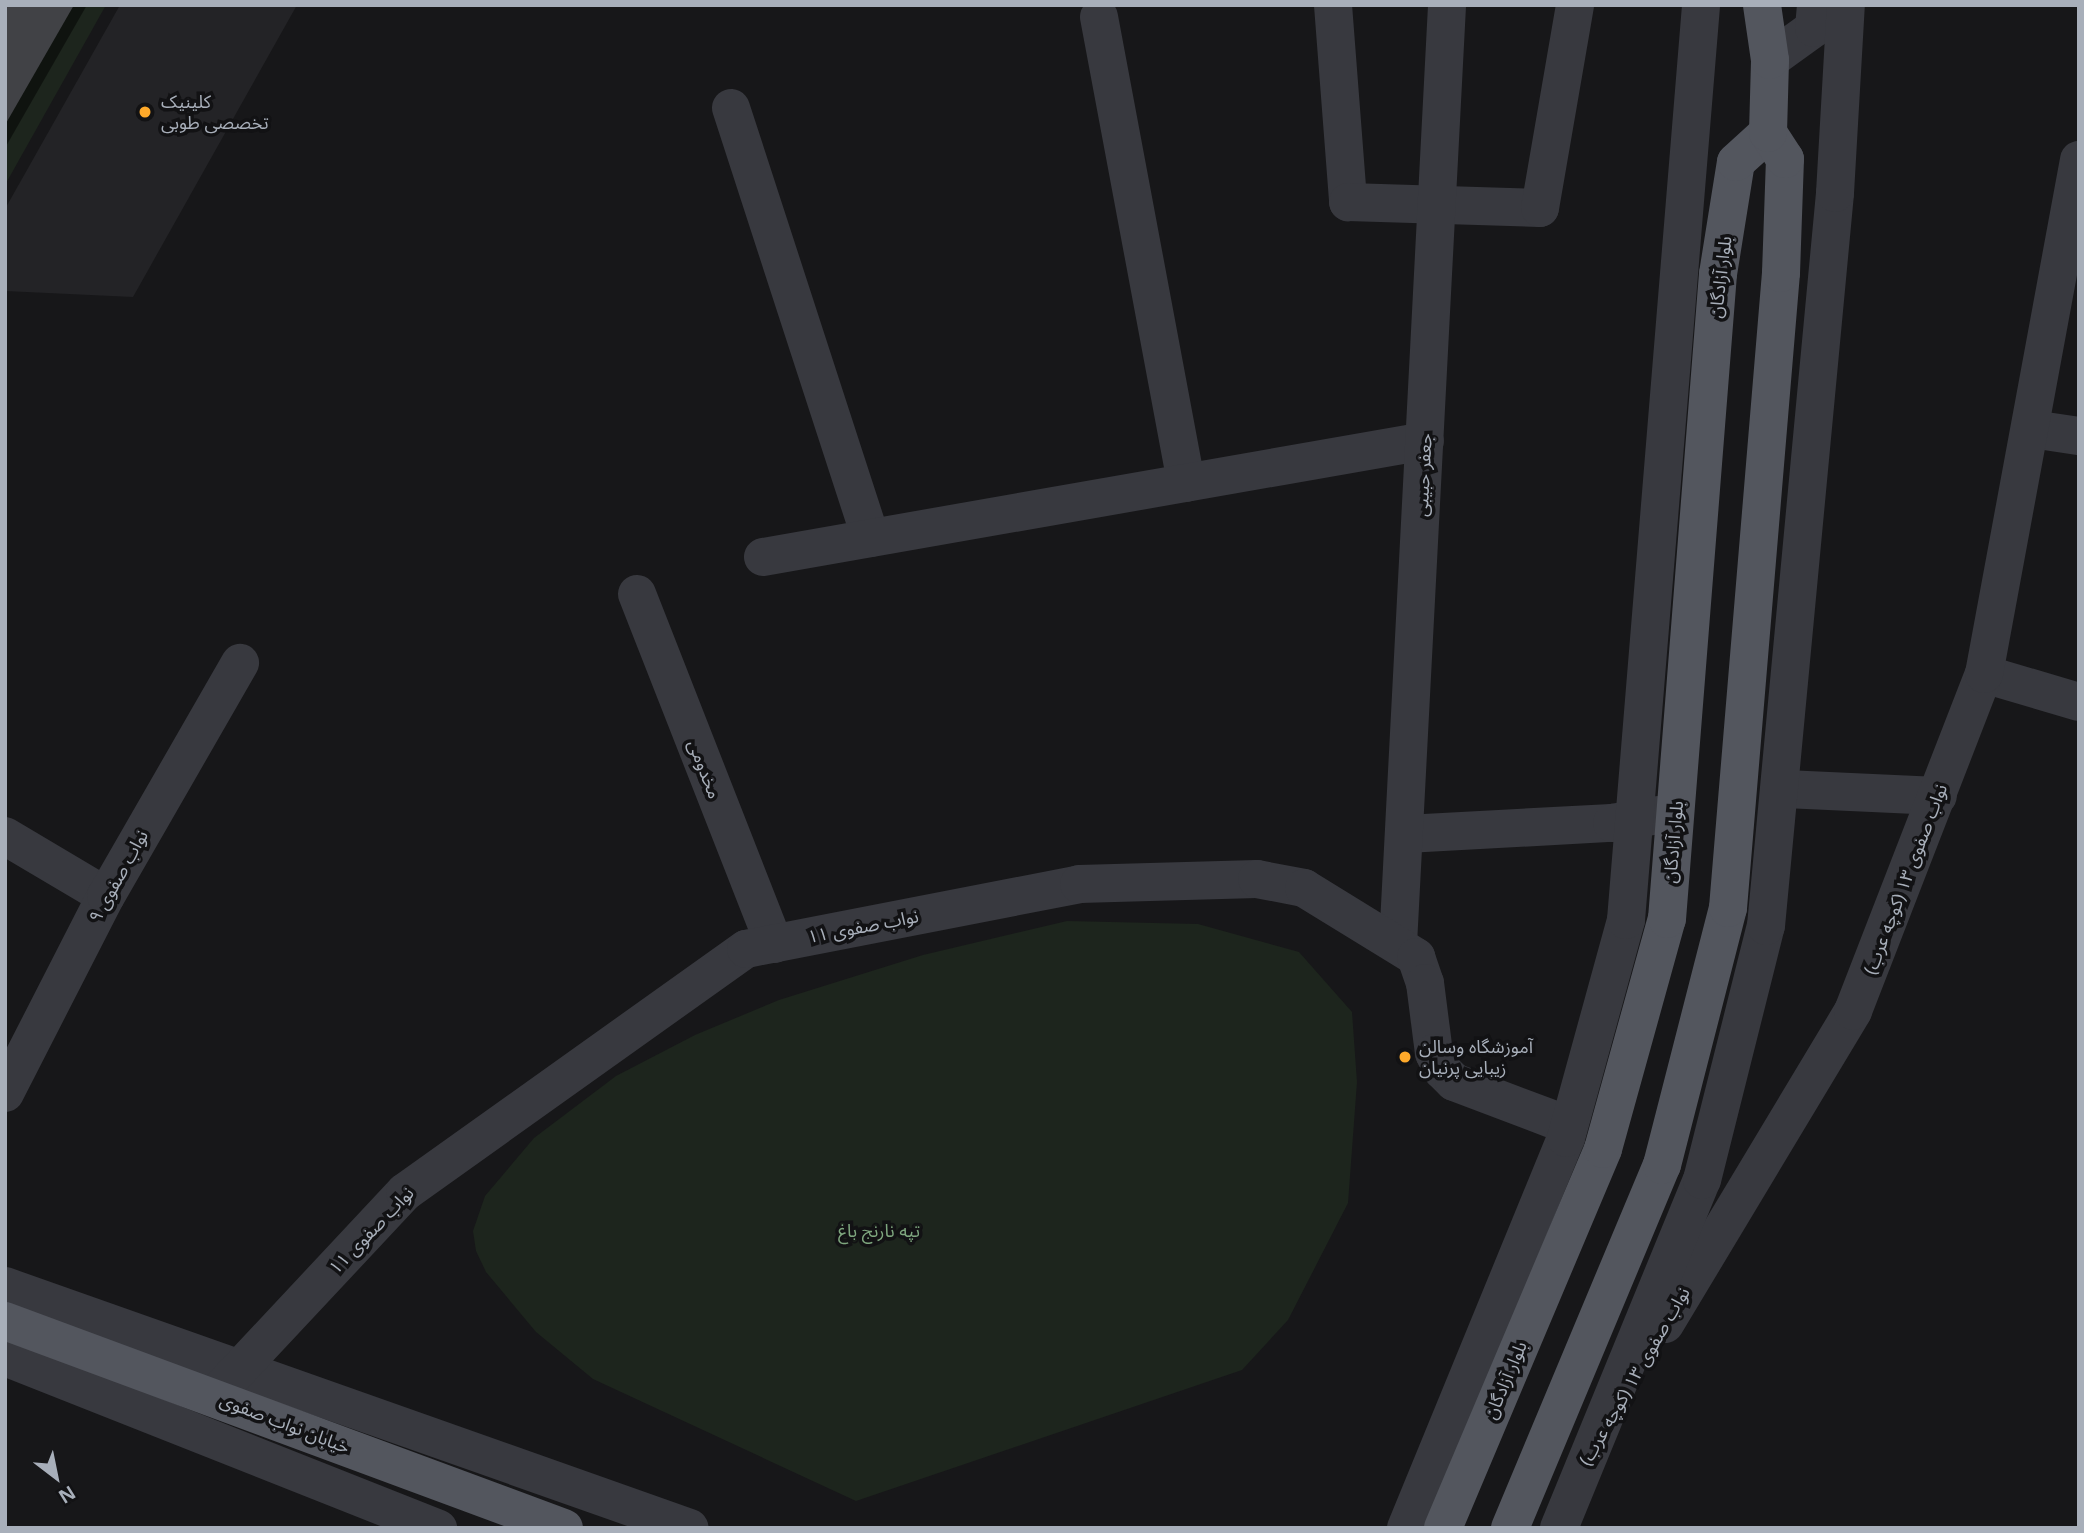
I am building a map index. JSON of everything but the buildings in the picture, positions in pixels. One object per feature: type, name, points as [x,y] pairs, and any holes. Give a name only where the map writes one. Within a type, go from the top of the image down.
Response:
[{"type":"main road","points":[[1510,1528],[1662,1164],[1728,908],[1781,273],[1785,159],[1768,133],[1770,61],[1762,5]]},
{"type":"main road","name":"بلوار آزادگان","points":[[1443,1528],[1603,1149],[1667,919],[1718,274],[1736,162],[1768,133]]},
{"type":"main road","name":"خیابان نواب صفوی","points":[[5,1321],[226,1382],[564,1528]]},
{"type":"street","points":[[1333,5],[1348,202],[1540,208],[1575,5]]},
{"type":"street","name":"جعفر حبیبی","points":[[1398,944],[1406,834],[1447,5]]},
{"type":"street","points":[[1406,1528],[1566,1138],[1626,920],[1700,5]]},
{"type":"street","points":[[1770,61],[1814,28],[1816,5]]},
{"type":"street","points":[[1559,1528],[1601,1433],[1702,1180],[1766,926],[1835,193],[1846,5]]},
{"type":"street","points":[[1099,16],[1186,484]]},
{"type":"street","points":[[731,108],[871,538]]},
{"type":"street","name":"نواب صفوی ۱۳ (کوچه عرب)","points":[[1545,1528],[1853,1011],[1938,796],[1984,674],[2032,429],[2071,261],[2079,160]]},
{"type":"street","points":[[2032,429],[2079,436]]},
{"type":"street","points":[[763,558],[1425,441]]},
{"type":"street","name":"مخدومی","points":[[637,594],[774,944]]},
{"type":"street","name":"نواب صفوی ۹","points":[[5,1093],[106,895],[240,663]]},
{"type":"street","points":[[1984,674],[2079,702]]},
{"type":"street","points":[[1786,789],[1938,796]]},
{"type":"street","points":[[1406,834],[1634,819],[1676,811]]},
{"type":"street","points":[[5,836],[106,895]]},
{"type":"street","name":"نواب صفوی ۱۱","points":[[226,1382],[405,1192],[746,949],[1079,884],[1257,879],[1304,888],[1416,957],[1434,1053],[1442,1070],[1454,1082],[1552,1119]]},
{"type":"street","points":[[5,1286],[226,1382],[690,1528]]},
{"type":"street","points":[[5,1357],[438,1528]]},
{"type":"shaded area","points":[[120,5],[297,5],[133,297],[5,291],[5,209]]},
{"type":"green space","points":[[5,5],[106,5],[5,185]]},
{"type":"green space","name":"تپه نارنج باغ","points":[[1067,921],[1198,924],[1299,952],[1352,1012],[1357,1082],[1348,1203],[1288,1320],[1242,1370],[856,1501],[593,1379],[536,1332],[486,1272],[476,1251],[473,1231],[485,1196],[534,1138],[616,1076],[695,1035],[779,1000],[923,955]]},
{"type":"place","name":"کلینیک تخصصی طوبی","points":[[145,112]]},
{"type":"place","name":"آموزشگاه وسالن زیبایی پرنیان","points":[[1405,1057]]}]
